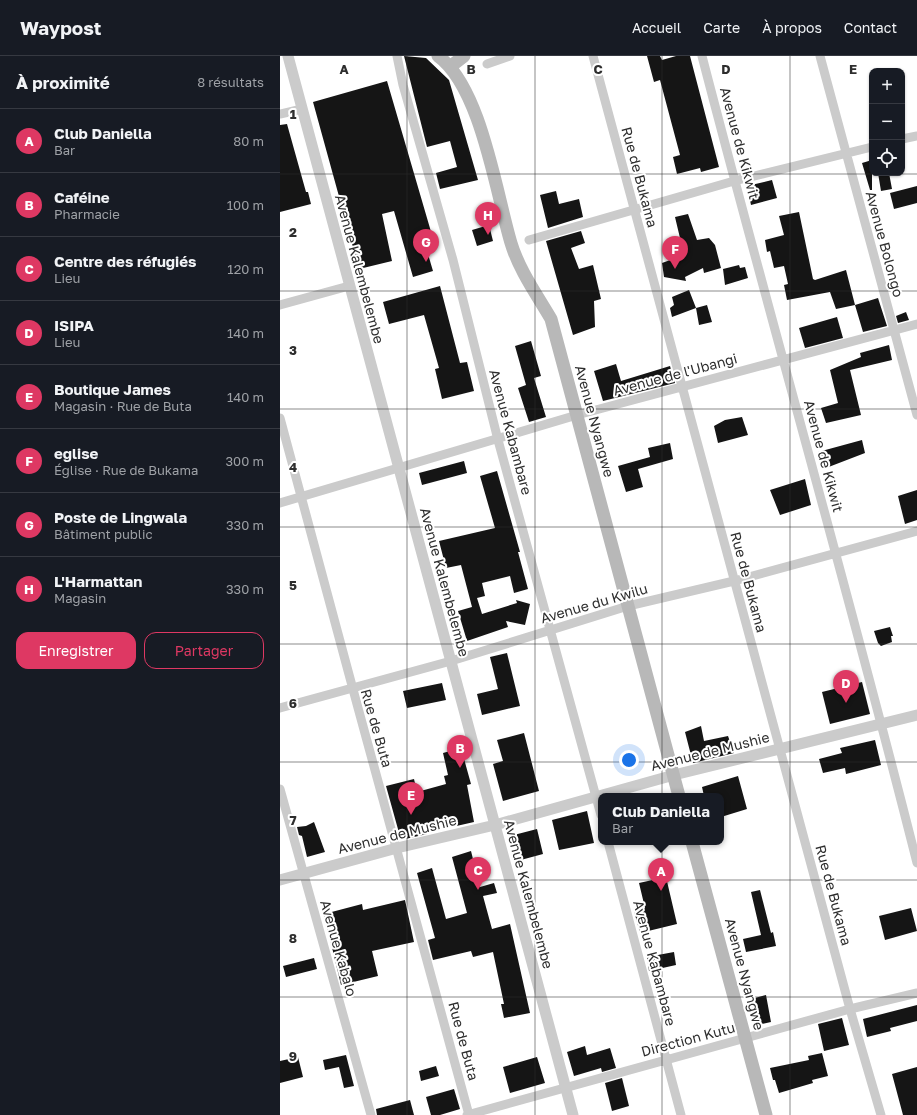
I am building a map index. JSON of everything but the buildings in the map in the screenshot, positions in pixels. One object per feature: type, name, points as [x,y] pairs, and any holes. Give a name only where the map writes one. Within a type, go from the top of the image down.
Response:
[{"type":"main road","name":"Avenue Nyangwe","points":[[438,56],[451,66],[465,89],[474,110],[494,176],[511,244],[518,263],[550,319],[678,793]]},
{"type":"main road","points":[[451,66],[464,56]]},
{"type":"main road","name":"Avenue Nyangwe","points":[[693,845],[766,1115]]},
{"type":"street","name":"Avenue Kalembelembe","points":[[288,56],[573,1115]]},
{"type":"street","name":"Avenue Kabambare","points":[[397,56],[453,260],[498,440],[598,804]]},
{"type":"street","points":[[487,64],[510,56]]},
{"type":"street","name":"Rue de Bukama","points":[[593,56],[850,1009],[881,1115]]},
{"type":"street","name":"Avenue de Kikwit","points":[[702,56],[734,181],[882,724],[917,863]]},
{"type":"street","name":"Avenue Bolongo","points":[[820,56],[917,415]]},
{"type":"street","points":[[280,114],[302,109]]},
{"type":"street","points":[[905,138],[917,136]]},
{"type":"street","points":[[529,240],[734,181],[869,148]]},
{"type":"street","points":[[280,305],[349,286]]},
{"type":"street","name":"Avenue de l'Ubangi","points":[[280,503],[498,440],[577,415],[917,324]]},
{"type":"street","name":"Rue de Buta","points":[[280,418],[468,1115]]},
{"type":"street","name":"Avenue du Kwilu","points":[[280,708],[451,661],[628,606],[734,581],[917,531]]},
{"type":"street","name":"Avenue de Mushie","points":[[610,793],[674,775],[917,715]]},
{"type":"street","name":"Avenue Kabalo","points":[[280,789],[371,1115]]},
{"type":"street","name":"Avenue de Mushie","points":[[280,880],[397,848],[495,825],[596,797]]},
{"type":"street","name":"Avenue Kabambare","points":[[609,845],[681,1115]]},
{"type":"street","name":"Direction Kutu","points":[[468,1115],[850,1009],[917,993]]},
{"type":"place","name":"L'Harmattan","points":[[488,235]]},
{"type":"place","name":"Poste de Lingwala","points":[[426,262]]},
{"type":"place","name":"eglise","points":[[675,269]]},
{"type":"place","name":"ISIPA","points":[[846,703]]},
{"type":"place","name":"Caféine","points":[[460,768]]},
{"type":"place","name":"Boutique James","points":[[411,815]]},
{"type":"place","name":"Centre des réfugiés","points":[[478,890]]},
{"type":"place","name":"Club Daniella","points":[[661,891]]}]
